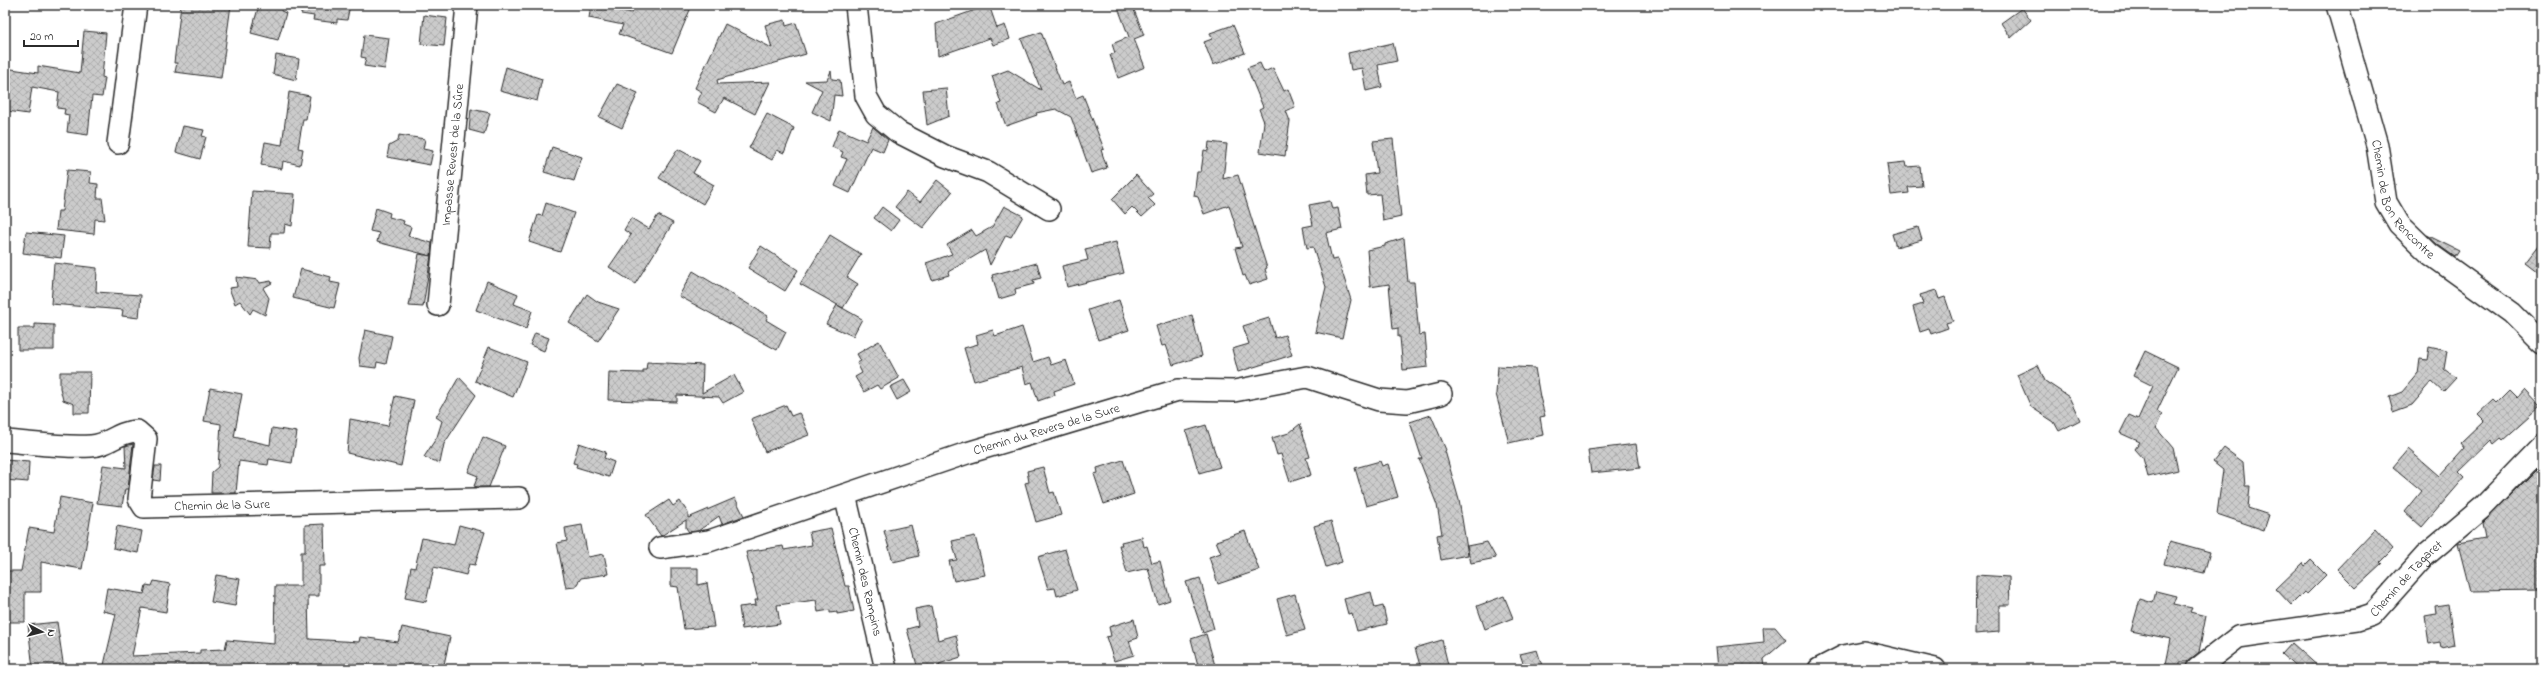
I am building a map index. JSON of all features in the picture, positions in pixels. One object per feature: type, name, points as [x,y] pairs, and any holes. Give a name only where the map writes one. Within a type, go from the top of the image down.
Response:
[{"type":"street","points":[[118,143],[136,5]]},
{"type":"street","name":"Impasse Revest de la Sûre","points":[[438,305],[467,5]]},
{"type":"street","points":[[856,5],[866,96],[876,114],[898,132],[945,156],[988,172],[1049,209]]},
{"type":"street","name":"Chemin de Bon Rencontre","points":[[2337,5],[2377,145],[2386,202],[2399,224],[2430,254],[2512,313],[2542,343]]},
{"type":"street","name":"Chemin du Revers de la Sure","points":[[660,548],[709,541],[967,453],[1178,390],[1234,391],[1307,377],[1379,400],[1408,402],[1441,394]]},
{"type":"street","name":"Chemin de la Sure","points":[[5,441],[91,446],[107,443],[112,437],[137,432],[146,438],[139,499],[140,503],[144,507],[519,498]]},
{"type":"street","name":"Chemin de Tagaret","points":[[2197,669],[2238,637],[2357,620],[2372,615],[2425,556],[2483,507],[2542,446]]},
{"type":"street","name":"Chemin des Rampins","points":[[845,495],[886,669]]},
{"type":"street","points":[[1819,669],[1844,656],[1863,652],[1935,669]]},
{"type":"building","points":[[181,5],[231,5],[221,78],[175,72],[177,63],[174,63]]},
{"type":"building","points":[[259,5],[282,5],[281,11],[286,13],[278,40],[251,33]]},
{"type":"building","points":[[301,5],[350,5],[347,20],[337,19],[337,23],[313,20],[314,16],[301,14]]},
{"type":"building","points":[[591,5],[632,13],[635,5],[692,5],[672,53],[619,34],[623,25],[589,18]]},
{"type":"building","points":[[989,5],[997,28],[1005,25],[1010,39],[993,45],[990,38],[938,56],[936,24]]},
{"type":"building","points":[[1117,5],[1132,5],[1144,35],[1134,39],[1145,67],[1118,78],[1110,55],[1115,53],[1112,44],[1129,37]]},
{"type":"building","points":[[2022,8],[2031,20],[2011,38],[2001,23]]},
{"type":"building","points":[[424,15],[447,18],[444,46],[421,44]]},
{"type":"building","points":[[785,20],[786,26],[796,23],[806,54],[717,80],[718,84],[770,82],[755,114],[724,98],[716,112],[697,102],[702,92],[695,88],[725,24],[772,48],[765,25]]},
{"type":"building","points":[[1233,25],[1245,53],[1213,65],[1204,42],[1212,39],[1210,33]]},
{"type":"building","points":[[84,31],[106,33],[102,77],[105,78],[102,97],[92,96],[88,135],[67,132],[69,115],[64,114],[65,109],[57,108],[59,92],[32,87],[28,114],[7,111],[9,93],[5,93],[5,68],[38,73],[38,66],[80,73]]},
{"type":"building","points":[[1041,32],[1062,85],[1069,82],[1076,98],[1083,95],[1104,149],[1101,150],[1107,168],[1091,173],[1071,117],[1056,109],[1036,113],[1037,115],[1006,126],[998,104],[1001,103],[992,76],[1008,70],[1041,90],[1021,39]]},
{"type":"building","points":[[364,35],[389,38],[385,69],[364,66],[366,58],[361,57]]},
{"type":"building","points":[[1393,43],[1397,61],[1378,65],[1382,87],[1366,91],[1362,68],[1351,70],[1348,53]]},
{"type":"building","points":[[276,55],[299,59],[296,80],[273,74]]},
{"type":"building","points":[[1260,63],[1264,72],[1273,68],[1284,91],[1288,89],[1295,107],[1286,111],[1290,121],[1285,156],[1260,152],[1264,122],[1259,109],[1263,107],[1247,68]]},
{"type":"building","points":[[506,67],[542,79],[537,101],[500,91]]},
{"type":"building","points":[[831,71],[832,79],[840,80],[842,96],[834,95],[831,121],[812,112],[822,90],[805,81],[827,80]]},
{"type":"building","points":[[617,84],[638,93],[622,128],[599,117]]},
{"type":"building","points":[[946,88],[949,116],[927,125],[923,90]]},
{"type":"building","points":[[289,92],[310,96],[306,119],[303,119],[298,148],[303,149],[300,165],[283,161],[282,169],[261,165],[265,142],[282,145]]},
{"type":"building","points":[[471,109],[490,113],[484,134],[469,130]]},
{"type":"building","points":[[767,114],[794,128],[784,153],[777,150],[772,160],[749,148]]},
{"type":"building","points":[[183,126],[204,130],[202,136],[206,137],[200,159],[176,152]]},
{"type":"building","points":[[873,127],[888,140],[883,152],[871,147],[850,193],[835,186],[847,159],[841,157],[843,152],[832,147],[839,129],[866,141]]},
{"type":"building","points":[[399,135],[425,139],[423,149],[433,151],[430,165],[387,157],[389,146],[398,141]]},
{"type":"building","points":[[1393,139],[1401,217],[1383,221],[1380,194],[1367,195],[1365,175],[1377,173],[1373,141]]},
{"type":"building","points":[[1209,142],[1227,144],[1223,179],[1238,175],[1267,268],[1265,269],[1268,279],[1249,285],[1245,275],[1243,276],[1235,248],[1242,247],[1229,205],[1204,214],[1198,197],[1194,196],[1197,172],[1201,172],[1204,150],[1208,151]]},
{"type":"building","points":[[552,147],[582,157],[574,181],[544,172]]},
{"type":"building","points":[[678,149],[700,161],[693,173],[714,185],[703,204],[659,178]]},
{"type":"building","points":[[1905,162],[1906,167],[1920,166],[1922,186],[1908,187],[1909,193],[1891,195],[1887,164]]},
{"type":"building","points":[[67,170],[91,172],[90,183],[98,184],[97,198],[102,198],[105,220],[95,219],[94,234],[56,230],[58,211],[62,211]]},
{"type":"building","points":[[1136,175],[1153,194],[1148,198],[1155,205],[1142,217],[1132,207],[1125,214],[1112,199]]},
{"type":"building","points":[[937,180],[952,192],[923,228],[895,207],[907,192],[920,202]]},
{"type":"building","points":[[252,191],[295,194],[292,226],[285,224],[284,233],[271,233],[270,248],[248,247]]},
{"type":"building","points":[[1330,201],[1332,209],[1338,208],[1342,229],[1326,233],[1332,260],[1338,259],[1351,300],[1342,338],[1315,332],[1326,287],[1313,247],[1307,248],[1303,227],[1313,225],[1309,205]]},
{"type":"building","points":[[546,203],[574,213],[560,252],[529,242],[538,215],[542,216]]},
{"type":"building","points":[[1004,206],[1023,216],[1011,237],[1006,235],[990,265],[985,250],[948,272],[949,275],[932,280],[926,263],[952,254],[947,245],[972,230],[976,236],[992,227]]},
{"type":"building","points":[[882,207],[899,220],[891,231],[874,218]]},
{"type":"building","points":[[376,208],[390,213],[389,217],[404,221],[403,224],[411,227],[408,236],[432,243],[431,256],[377,242],[379,233],[370,231]]},
{"type":"building","points":[[658,215],[673,223],[635,284],[609,267],[631,235],[624,230],[631,218],[649,229]]},
{"type":"building","points":[[1918,227],[1922,240],[1896,247],[1892,234]]},
{"type":"building","points":[[26,232],[64,236],[61,258],[23,253]]},
{"type":"building","points":[[830,235],[861,254],[847,277],[858,284],[843,308],[800,284]]},
{"type":"building","points":[[2427,235],[2459,251],[2455,257]]},
{"type":"building","points":[[1404,238],[1408,282],[1414,282],[1419,335],[1425,334],[1428,367],[1403,370],[1398,328],[1393,329],[1389,284],[1370,287],[1367,250],[1385,246],[1385,244]]},
{"type":"building","points":[[2542,240],[2542,275],[2525,262]]},
{"type":"building","points":[[1116,242],[1124,273],[1067,287],[1062,266],[1088,260],[1085,249]]},
{"type":"building","points":[[761,246],[798,270],[785,291],[748,268]]},
{"type":"building","points":[[419,254],[431,256],[423,307],[409,306]]},
{"type":"building","points":[[54,263],[97,268],[96,292],[141,295],[139,318],[122,316],[123,310],[51,304]]},
{"type":"building","points":[[1037,263],[1041,278],[1033,280],[1034,284],[1015,289],[1016,294],[999,299],[992,275]]},
{"type":"building","points":[[301,269],[331,277],[330,282],[340,284],[334,308],[293,298]]},
{"type":"building","points":[[693,271],[768,316],[766,320],[786,332],[777,350],[679,296]]},
{"type":"building","points":[[236,277],[258,280],[260,283],[271,281],[272,283],[263,288],[269,298],[265,315],[253,309],[250,314],[240,301],[235,304],[229,288],[237,287]]},
{"type":"building","points":[[487,281],[518,294],[514,304],[532,311],[526,329],[476,310]]},
{"type":"building","points":[[1936,290],[1939,299],[1945,297],[1953,321],[1946,323],[1948,328],[1931,334],[1929,329],[1920,332],[1913,307],[1923,304],[1920,295]]},
{"type":"building","points":[[587,294],[598,302],[619,309],[598,341],[569,323]]},
{"type":"building","points":[[1119,300],[1129,330],[1098,340],[1088,310]]},
{"type":"building","points":[[837,305],[862,319],[853,336],[826,324]]},
{"type":"building","points":[[1192,315],[1202,356],[1173,365],[1166,345],[1162,346],[1156,326]]},
{"type":"building","points":[[1269,318],[1275,338],[1285,335],[1292,355],[1238,372],[1232,349],[1249,344],[1243,326]]},
{"type":"building","points":[[35,324],[54,325],[54,350],[18,350],[18,328],[35,328]]},
{"type":"building","points":[[1022,327],[1033,362],[1048,357],[1051,365],[1066,360],[1074,384],[1054,391],[1055,395],[1038,401],[1032,382],[1026,384],[1022,367],[974,381],[964,348],[978,344],[976,335],[993,330],[995,336]]},
{"type":"building","points":[[365,330],[392,336],[386,364],[377,362],[376,368],[360,366],[359,358]]},
{"type":"building","points":[[535,333],[549,338],[544,351],[530,345]]},
{"type":"building","points":[[879,341],[899,378],[880,389],[877,385],[864,392],[855,377],[862,373],[857,363],[861,361],[857,354]]},
{"type":"building","points":[[489,347],[527,362],[513,397],[475,381]]},
{"type":"building","points":[[2429,347],[2447,351],[2444,369],[2456,378],[2443,392],[2432,382],[2412,405],[2393,412],[2389,397],[2402,392],[2418,373],[2420,359],[2427,360]]},
{"type":"building","points":[[2145,351],[2178,367],[2157,411],[2162,414],[2156,428],[2173,448],[2178,470],[2148,477],[2143,458],[2135,449],[2140,442],[2120,433],[2129,415],[2138,419],[2153,386],[2133,376]]},
{"type":"building","points":[[647,362],[703,365],[702,393],[734,375],[743,392],[723,403],[719,397],[677,395],[677,402],[608,400],[609,372],[643,373],[643,370],[646,370]]},
{"type":"building","points":[[2038,365],[2045,381],[2069,397],[2080,420],[2059,431],[2054,422],[2031,407],[2017,375]]},
{"type":"building","points":[[1498,366],[1535,368],[1545,416],[1540,417],[1543,435],[1509,443],[1496,394]]},
{"type":"building","points":[[60,372],[90,372],[89,413],[74,413],[74,404],[63,400],[60,388]]},
{"type":"building","points":[[459,377],[476,395],[444,444],[440,463],[424,457],[437,437],[442,421],[436,417]]},
{"type":"building","points":[[904,380],[911,392],[897,400],[890,387]]},
{"type":"building","points":[[210,388],[242,394],[234,437],[270,445],[272,428],[297,432],[292,463],[269,459],[268,465],[239,461],[236,493],[211,493],[212,472],[218,467],[221,424],[204,421]]},
{"type":"building","points":[[2509,390],[2517,398],[2524,390],[2540,407],[2503,440],[2501,438],[2494,444],[2491,440],[2459,471],[2465,477],[2422,527],[2405,512],[2422,491],[2393,467],[2408,449],[2439,476],[2464,448],[2460,443],[2484,420],[2478,414],[2493,400],[2496,403]]},
{"type":"building","points":[[395,396],[414,400],[401,466],[347,453],[350,419],[388,426]]},
{"type":"building","points":[[786,405],[791,416],[799,413],[809,435],[765,452],[751,419]]},
{"type":"building","points":[[1431,415],[1446,450],[1445,451],[1459,500],[1468,555],[1441,560],[1437,535],[1442,534],[1437,505],[1419,459],[1422,459],[1410,422]]},
{"type":"building","points":[[1300,424],[1310,457],[1306,458],[1311,475],[1290,482],[1281,454],[1277,455],[1272,438],[1289,433]]},
{"type":"building","points":[[1206,425],[1220,467],[1199,473],[1186,431]]},
{"type":"building","points":[[483,437],[505,446],[489,487],[474,486],[478,476],[468,472]]},
{"type":"building","points":[[579,443],[606,452],[604,458],[614,462],[609,477],[576,467],[577,464],[573,463]]},
{"type":"building","points":[[133,444],[128,489],[125,489],[122,506],[97,503],[103,465],[126,468],[125,446]]},
{"type":"building","points":[[1636,444],[1640,468],[1591,473],[1588,450]]},
{"type":"building","points":[[2224,448],[2243,462],[2245,486],[2250,486],[2248,508],[2269,515],[2264,530],[2217,514],[2223,470],[2213,462]]},
{"type":"building","points":[[5,460],[29,462],[28,482],[5,480]]},
{"type":"building","points":[[1123,460],[1134,494],[1104,504],[1094,474],[1098,473],[1097,468]]},
{"type":"building","points":[[1380,461],[1382,466],[1388,464],[1398,497],[1366,506],[1355,468]]},
{"type":"building","points":[[155,466],[161,466],[160,481],[153,480]]},
{"type":"building","points":[[1043,467],[1050,493],[1054,492],[1061,515],[1036,522],[1025,483],[1029,482],[1027,471]]},
{"type":"building","points":[[2537,469],[2542,590],[2470,591],[2458,544],[2485,539],[2482,524]]},
{"type":"building","points":[[60,497],[93,503],[82,569],[41,562],[41,592],[25,592],[25,622],[5,622],[5,571],[21,571],[29,528],[54,532]]},
{"type":"building","points":[[735,498],[744,516],[722,524],[719,516],[698,531],[689,532],[686,528],[686,520],[661,536],[646,515],[669,500],[673,506],[680,501],[688,513],[688,518]]},
{"type":"building","points":[[1331,521],[1342,562],[1326,567],[1314,526]]},
{"type":"building","points":[[324,524],[325,566],[319,566],[319,596],[308,596],[309,639],[359,642],[360,637],[398,642],[402,627],[450,637],[443,669],[103,669],[116,614],[103,611],[107,588],[144,594],[146,585],[152,586],[154,581],[170,584],[166,612],[142,608],[132,656],[200,653],[200,650],[225,649],[227,640],[274,644],[275,586],[301,586],[301,552],[305,552],[305,525]]},
{"type":"building","points":[[459,525],[485,532],[475,565],[469,564],[466,575],[434,567],[426,602],[405,598],[411,567],[415,568],[422,538],[454,545]]},
{"type":"building","points":[[582,525],[588,557],[604,554],[608,574],[581,578],[575,587],[566,588],[557,543],[567,541],[565,528]]},
{"type":"building","points":[[911,525],[919,556],[893,562],[884,531]]},
{"type":"building","points":[[117,526],[142,531],[138,553],[113,548]]},
{"type":"building","points":[[831,528],[845,586],[849,586],[854,611],[837,614],[837,612],[830,613],[830,610],[818,612],[816,600],[777,605],[780,624],[742,629],[739,607],[756,605],[755,600],[758,600],[746,552],[783,546],[784,550],[812,545],[809,532]]},
{"type":"building","points":[[2375,529],[2393,549],[2380,562],[2382,564],[2356,588],[2337,569]]},
{"type":"building","points":[[1245,531],[1259,570],[1218,584],[1209,557],[1221,553],[1216,541]]},
{"type":"building","points":[[975,536],[985,575],[954,581],[949,561],[957,560],[952,541]]},
{"type":"building","points":[[1142,537],[1144,547],[1147,546],[1152,563],[1160,561],[1170,600],[1158,604],[1148,568],[1127,573],[1119,545],[1122,545],[1121,542]]},
{"type":"building","points":[[2170,541],[2210,552],[2204,573],[2164,564]]},
{"type":"building","points":[[1487,542],[1496,558],[1471,563],[1467,546]]},
{"type":"building","points":[[1065,549],[1077,590],[1057,596],[1055,588],[1048,589],[1038,557]]},
{"type":"building","points":[[2311,560],[2326,575],[2307,594],[2304,592],[2291,605],[2276,589],[2303,563],[2305,566]]},
{"type":"building","points":[[671,568],[698,568],[698,585],[707,583],[714,627],[684,629],[678,587],[671,586]]},
{"type":"building","points":[[216,575],[240,579],[235,606],[211,602]]},
{"type":"building","points":[[1976,575],[2009,577],[2010,605],[1999,605],[1999,632],[1975,634]]},
{"type":"building","points":[[1200,578],[1214,629],[1203,633],[1186,582]]},
{"type":"building","points":[[2156,591],[2176,596],[2173,604],[2192,608],[2190,612],[2206,616],[2199,652],[2187,662],[2180,662],[2180,668],[2165,669],[2171,639],[2131,631],[2140,599],[2153,603]]},
{"type":"building","points":[[1371,592],[1375,608],[1383,606],[1387,624],[1357,631],[1352,613],[1348,614],[1344,599]]},
{"type":"building","points":[[1295,594],[1305,630],[1287,635],[1277,599]]},
{"type":"building","points":[[1504,596],[1513,618],[1485,629],[1477,606]]},
{"type":"building","points":[[2448,604],[2454,645],[2441,648],[2440,642],[2429,644],[2425,616],[2436,614],[2435,606]]},
{"type":"building","points":[[931,606],[938,640],[956,635],[961,657],[939,664],[941,669],[918,669],[907,629],[918,626],[915,609]]},
{"type":"building","points":[[1134,619],[1138,638],[1129,641],[1134,655],[1114,661],[1106,637],[1111,636],[1109,627]]},
{"type":"building","points":[[57,622],[64,669],[33,669],[28,625]]},
{"type":"building","points":[[1763,627],[1775,627],[1786,640],[1764,659],[1765,669],[1718,669],[1716,647],[1764,642]]},
{"type":"building","points":[[1206,634],[1216,669],[1199,669],[1191,639]]},
{"type":"building","points":[[1442,640],[1449,669],[1421,669],[1415,648]]},
{"type":"building","points":[[2292,643],[2321,669],[2299,669],[2282,654]]},
{"type":"building","points":[[1537,650],[1543,669],[1525,669],[1520,654]]}]
